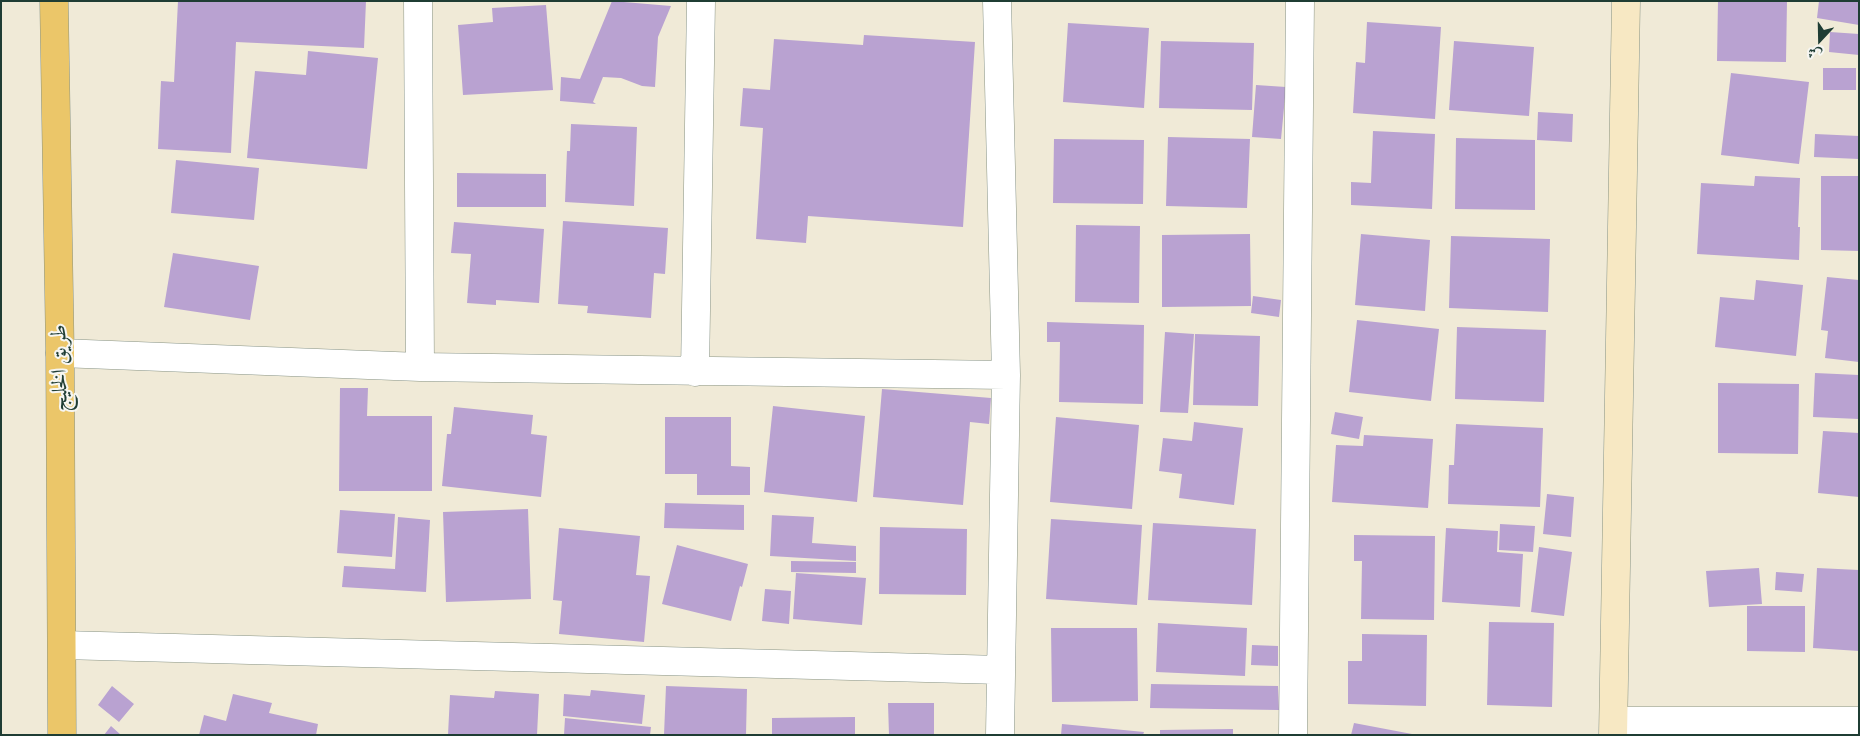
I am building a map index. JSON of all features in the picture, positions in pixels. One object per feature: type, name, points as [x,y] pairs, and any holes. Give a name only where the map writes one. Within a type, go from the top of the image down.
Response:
[{"type":"main road","name":"طريق الخليج","points":[[54,1],[60,353],[62,735]]},
{"type":"street","points":[[418,1],[420,367]]},
{"type":"street","points":[[695,372],[701,1]]},
{"type":"street","points":[[997,1],[1006,375],[1000,735]]},
{"type":"street","points":[[1293,735],[1300,1]]},
{"type":"street","points":[[1626,1],[1613,728],[1859,721]]},
{"type":"street","points":[[60,353],[420,367],[1006,375]]},
{"type":"street","points":[[62,645],[1001,670]]},
{"type":"building","points":[[178,1],[366,1],[364,48],[236,42],[231,153],[158,149],[161,81],[174,82]]},
{"type":"building","points":[[612,1],[671,6],[658,37],[655,87],[642,86],[621,78],[603,77],[593,102],[596,104],[560,101],[561,77],[580,79]]},
{"type":"building","points":[[1718,1],[1787,1],[1786,62],[1717,61]]},
{"type":"building","points":[[1819,1],[1859,1],[1859,25],[1817,18]]},
{"type":"building","points":[[546,5],[553,90],[463,95],[458,25],[493,22],[492,8]]},
{"type":"building","points":[[1367,22],[1441,27],[1435,119],[1353,113],[1356,62],[1365,63]]},
{"type":"building","points":[[1068,23],[1149,28],[1144,108],[1063,102]]},
{"type":"building","points":[[1830,32],[1859,34],[1859,55],[1829,52]]},
{"type":"building","points":[[864,35],[975,42],[963,227],[808,216],[806,243],[756,239],[763,128],[740,126],[743,88],[770,90],[774,39],[863,45]]},
{"type":"building","points":[[1161,41],[1254,43],[1252,110],[1159,108]]},
{"type":"building","points":[[1454,41],[1534,47],[1529,116],[1449,110]]},
{"type":"building","points":[[308,51],[378,58],[367,169],[247,158],[255,71],[306,75]]},
{"type":"building","points":[[1823,68],[1856,68],[1856,90],[1823,90]]},
{"type":"building","points":[[1731,73],[1809,82],[1799,164],[1721,155]]},
{"type":"building","points":[[1256,85],[1286,87],[1281,139],[1252,137]]},
{"type":"building","points":[[1538,112],[1573,114],[1572,142],[1537,140]]},
{"type":"building","points":[[571,124],[637,127],[634,206],[565,202],[567,151],[570,151]]},
{"type":"building","points":[[1373,131],[1435,134],[1432,209],[1351,205],[1351,182],[1371,183]]},
{"type":"building","points":[[1815,134],[1859,136],[1859,159],[1814,157]]},
{"type":"building","points":[[1168,137],[1250,139],[1247,208],[1166,206]]},
{"type":"building","points":[[1456,138],[1535,140],[1535,210],[1455,209]]},
{"type":"building","points":[[1054,139],[1144,140],[1143,204],[1053,203]]},
{"type":"building","points":[[176,160],[259,168],[254,220],[171,213]]},
{"type":"building","points":[[457,173],[546,174],[546,207],[457,207]]},
{"type":"building","points":[[1755,176],[1800,178],[1799,260],[1697,254],[1701,183],[1754,186]]},
{"type":"building","points":[[1821,176],[1859,176],[1859,251],[1821,250]]},
{"type":"building","points":[[563,221],[668,228],[665,274],[654,273],[651,318],[587,313],[588,306],[558,304]]},
{"type":"building","points":[[454,222],[544,229],[539,303],[496,300],[496,305],[467,303],[471,254],[451,253]]},
{"type":"building","points":[[1076,225],[1140,226],[1139,303],[1075,302]]},
{"type":"building","points":[[1250,234],[1251,306],[1162,307],[1162,235]]},
{"type":"building","points":[[1361,234],[1430,240],[1425,311],[1355,305]]},
{"type":"building","points":[[1451,236],[1550,239],[1548,312],[1449,308]]},
{"type":"building","points":[[173,253],[259,266],[250,320],[164,307]]},
{"type":"building","points":[[1827,277],[1859,280],[1859,362],[1825,358],[1828,331],[1821,330]]},
{"type":"building","points":[[1756,280],[1803,285],[1796,356],[1715,347],[1720,297],[1754,300]]},
{"type":"building","points":[[1253,296],[1281,300],[1279,317],[1251,313]]},
{"type":"building","points":[[1357,320],[1439,329],[1431,401],[1349,392]]},
{"type":"building","points":[[1047,322],[1144,325],[1143,404],[1059,402],[1060,342],[1047,342]]},
{"type":"building","points":[[1457,327],[1546,330],[1544,402],[1455,399]]},
{"type":"building","points":[[1165,332],[1194,334],[1188,413],[1160,412]]},
{"type":"building","points":[[1195,334],[1260,336],[1258,406],[1193,405]]},
{"type":"building","points":[[1815,373],[1859,375],[1859,419],[1813,417]]},
{"type":"building","points":[[1718,383],[1799,384],[1798,454],[1718,453]]},
{"type":"building","points":[[340,388],[368,388],[367,416],[432,416],[432,491],[339,491]]},
{"type":"building","points":[[882,389],[991,398],[989,424],[970,422],[963,505],[873,497]]},
{"type":"building","points":[[773,406],[865,416],[857,502],[764,492]]},
{"type":"building","points":[[454,407],[533,415],[531,434],[547,436],[541,497],[442,486],[447,434],[451,434]]},
{"type":"building","points":[[1335,412],[1363,417],[1359,439],[1331,434]]},
{"type":"building","points":[[665,417],[731,417],[731,466],[750,467],[750,495],[697,495],[697,474],[665,474]]},
{"type":"building","points":[[1056,417],[1139,425],[1132,509],[1050,502]]},
{"type":"building","points":[[1194,422],[1243,428],[1234,505],[1179,498],[1182,474],[1159,471],[1163,438],[1192,441]]},
{"type":"building","points":[[1456,424],[1543,428],[1540,507],[1448,504],[1449,465],[1454,465]]},
{"type":"building","points":[[1823,431],[1859,433],[1859,497],[1818,493]]},
{"type":"building","points":[[1364,435],[1433,439],[1428,508],[1332,502],[1336,445],[1363,446]]},
{"type":"building","points":[[1547,494],[1574,497],[1571,537],[1543,534]]},
{"type":"building","points":[[665,503],[744,505],[744,530],[664,528]]},
{"type":"building","points":[[528,509],[531,599],[446,602],[443,512]]},
{"type":"building","points":[[340,510],[395,514],[392,557],[337,553]]},
{"type":"building","points":[[772,515],[814,517],[812,543],[856,546],[856,561],[770,556]]},
{"type":"building","points":[[398,517],[430,520],[426,592],[342,587],[344,566],[395,569]]},
{"type":"building","points":[[1051,519],[1142,525],[1137,605],[1046,599]]},
{"type":"building","points":[[1153,523],[1256,529],[1252,605],[1148,600]]},
{"type":"building","points":[[1500,524],[1535,526],[1533,552],[1499,550]]},
{"type":"building","points":[[880,527],[967,529],[966,595],[879,594]]},
{"type":"building","points":[[559,528],[640,536],[636,575],[650,576],[644,642],[559,634],[562,601],[553,600]]},
{"type":"building","points":[[1446,528],[1498,531],[1497,552],[1523,554],[1520,607],[1442,602]]},
{"type":"building","points":[[1354,535],[1435,536],[1434,620],[1361,619],[1362,561],[1354,561]]},
{"type":"building","points":[[677,545],[748,564],[731,621],[662,604]]},
{"type":"building","points":[[1539,547],[1572,552],[1564,616],[1531,612]]},
{"type":"building","points":[[791,561],[856,562],[856,573],[791,572]]},
{"type":"building","points":[[1759,568],[1762,604],[1709,607],[1706,571]]},
{"type":"building","points":[[1817,568],[1859,570],[1859,651],[1813,648]]},
{"type":"building","points":[[1776,572],[1804,574],[1802,592],[1775,590]]},
{"type":"building","points":[[796,573],[866,578],[862,625],[793,619]]},
{"type":"building","points":[[765,589],[791,591],[789,624],[762,621]]},
{"type":"building","points":[[1747,606],[1805,606],[1805,652],[1747,651]]},
{"type":"building","points":[[1489,622],[1554,623],[1552,707],[1487,705]]},
{"type":"building","points":[[1158,623],[1247,628],[1245,676],[1156,672]]},
{"type":"building","points":[[1051,628],[1137,628],[1138,701],[1052,702]]},
{"type":"building","points":[[1362,634],[1427,635],[1426,706],[1348,704],[1348,661],[1362,661]]},
{"type":"building","points":[[1252,645],[1278,646],[1278,666],[1251,665]]},
{"type":"building","points":[[1151,684],[1278,686],[1279,710],[1150,708]]},
{"type":"building","points":[[112,686],[134,704],[119,722],[98,705]]},
{"type":"building","points":[[666,686],[747,689],[746,735],[664,735]]},
{"type":"building","points":[[591,690],[645,695],[642,724],[563,716],[564,694],[590,696]]},
{"type":"building","points":[[495,691],[539,694],[537,735],[448,735],[450,695],[494,698]]},
{"type":"building","points":[[233,694],[272,703],[269,713],[318,724],[316,735],[199,735],[204,715],[226,721]]},
{"type":"building","points":[[888,703],[934,703],[934,735],[889,735]]},
{"type":"building","points":[[855,717],[855,735],[772,735],[772,718]]},
{"type":"building","points":[[565,718],[651,727],[650,735],[564,735]]},
{"type":"building","points":[[1354,723],[1412,734],[1412,735],[1351,735]]},
{"type":"building","points":[[1062,724],[1144,732],[1143,735],[1061,735]]},
{"type":"building","points":[[111,726],[121,735],[104,735]]},
{"type":"building","points":[[1233,729],[1233,735],[1160,735],[1160,730]]}]
